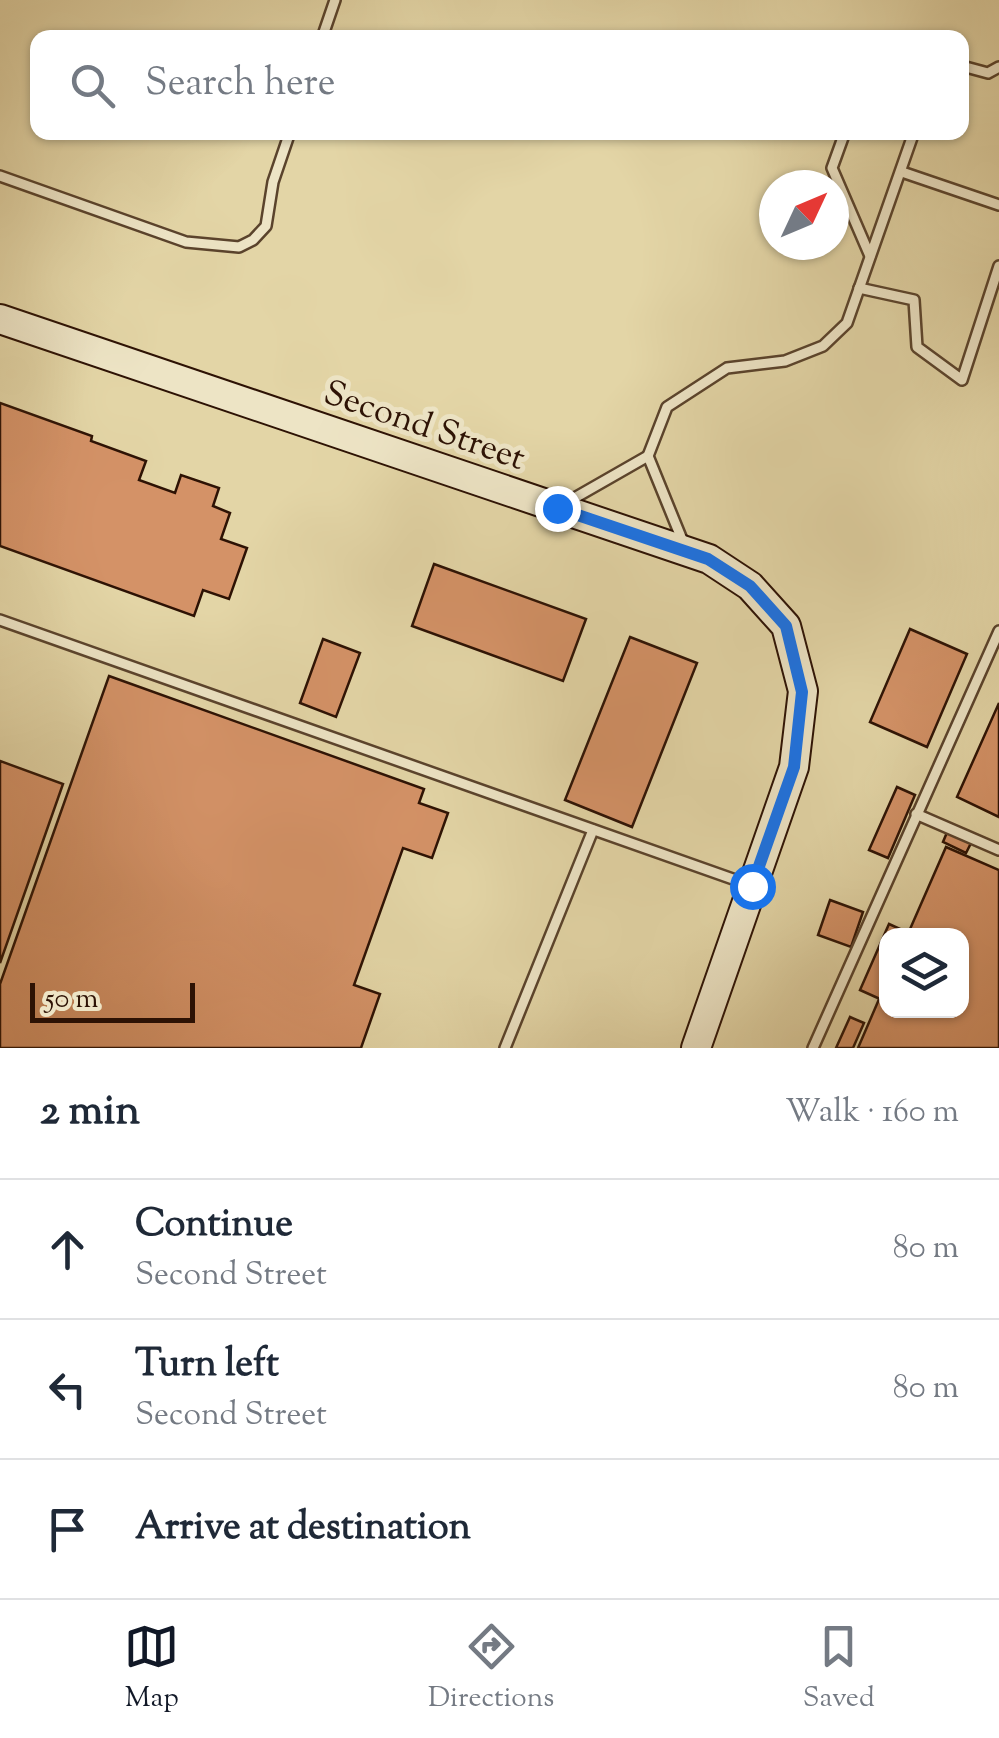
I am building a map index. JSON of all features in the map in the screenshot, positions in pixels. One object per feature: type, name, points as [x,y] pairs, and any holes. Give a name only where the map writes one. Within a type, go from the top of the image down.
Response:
[{"type":"street","name":"Second Street","points":[[0,319],[708,559],[750,586],[786,626],[802,692],[794,767],[696,1048]]},
{"type":"lane","points":[[325,30],[335,0]]},
{"type":"lane","points":[[969,68],[988,74],[999,67]]},
{"type":"lane","points":[[0,176],[186,242],[239,248],[266,226],[273,182],[287,140]]},
{"type":"lane","points":[[842,140],[832,168],[870,256]]},
{"type":"lane","points":[[557,508],[648,456],[667,407],[727,368],[785,361],[824,346],[848,323],[912,140]]},
{"type":"lane","points":[[902,172],[999,204]]},
{"type":"lane","points":[[860,288],[914,300],[917,346],[962,380],[999,266]]},
{"type":"lane","points":[[648,456],[687,552]]},
{"type":"lane","points":[[0,620],[752,886]]},
{"type":"lane","points":[[813,1048],[999,630]]},
{"type":"lane","points":[[916,814],[999,850]]},
{"type":"lane","points":[[506,1048],[592,830]]},
{"type":"building","points":[[0,403],[92,436],[91,441],[146,461],[139,480],[175,493],[181,475],[219,488],[213,506],[230,513],[221,539],[247,548],[229,599],[203,590],[194,616],[0,546]]},
{"type":"building","points":[[434,564],[586,619],[563,681],[412,626]]},
{"type":"building","points":[[910,629],[967,654],[927,747],[870,722]]},
{"type":"building","points":[[630,637],[697,663],[632,827],[565,800]]},
{"type":"building","points":[[323,639],[360,653],[336,717],[300,703]]},
{"type":"building","points":[[109,676],[424,789],[419,803],[448,813],[432,858],[403,848],[354,985],[380,994],[361,1048],[0,1048],[0,984]]},
{"type":"building","points":[[999,703],[999,817],[957,797]]},
{"type":"building","points":[[0,761],[63,784],[0,963]]},
{"type":"building","points":[[897,787],[915,795],[888,858],[869,850]]},
{"type":"building","points":[[948,830],[972,841],[966,853],[943,842]]},
{"type":"building","points":[[946,847],[999,870],[999,1048],[858,1048],[879,999],[879,1018],[969,1018],[969,928],[911,928]]},
{"type":"building","points":[[830,900],[863,912],[851,947],[818,935]]},
{"type":"building","points":[[879,947],[879,999],[860,990]]},
{"type":"building","points":[[850,1017],[864,1023],[853,1048],[836,1048]]},
{"type":"route","points":[[557,508],[708,559],[750,586],[786,626],[802,692],[794,767],[752,886]]}]
